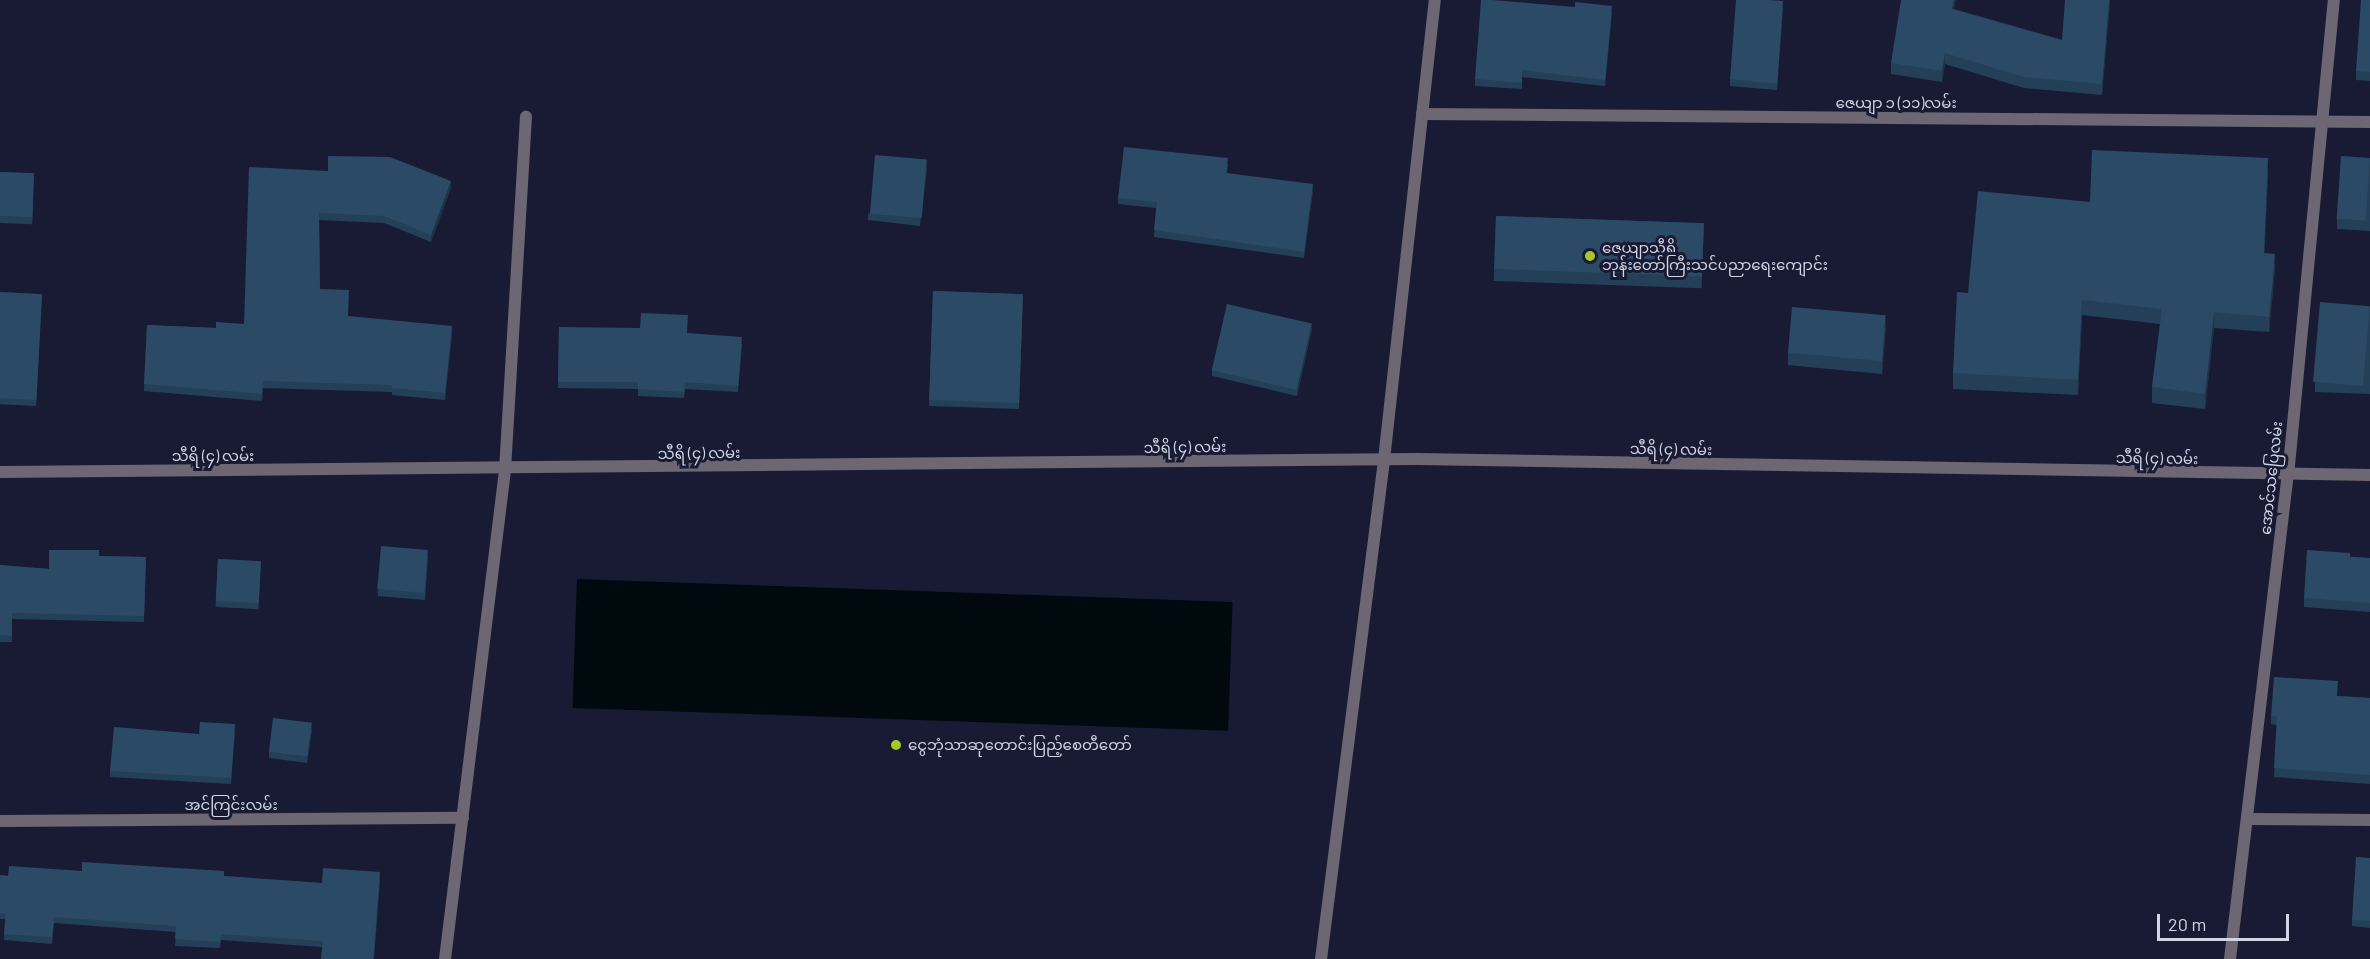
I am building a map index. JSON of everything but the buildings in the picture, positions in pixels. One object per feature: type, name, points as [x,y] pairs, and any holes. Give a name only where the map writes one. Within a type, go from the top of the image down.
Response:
[{"type":"street","points":[[1321,959],[1384,460],[1435,0]]},
{"type":"street","name":"အောင်သပြေလမ်း","points":[[2230,959],[2288,476],[2334,0]]},
{"type":"street","name":"ဇေယျာ ၁ (၁၁)လမ်း","points":[[1422,114],[2370,122]]},
{"type":"street","points":[[445,959],[505,470],[526,117]]},
{"type":"street","name":"သီရိ (၄) လမ်း","points":[[0,472],[505,470],[1384,460],[2288,476],[2370,475]]},
{"type":"street","name":"အင်ကြင်းလမ်း","points":[[0,821],[462,818]]},
{"type":"street","points":[[2247,819],[2370,820]]},
{"type":"shaded area","points":[[577,579],[1233,602],[1228,731],[572,708]]},
{"type":"place","name":"ဇေယျာသီရိ ဘုန်းတော်ကြီးသင်ပညာရေးကျောင်း","points":[[1590,256]]},
{"type":"place","name":"ငွေဘုံသာဆုတောင်းပြည့်စေတီတော်","points":[[896,745]]}]
